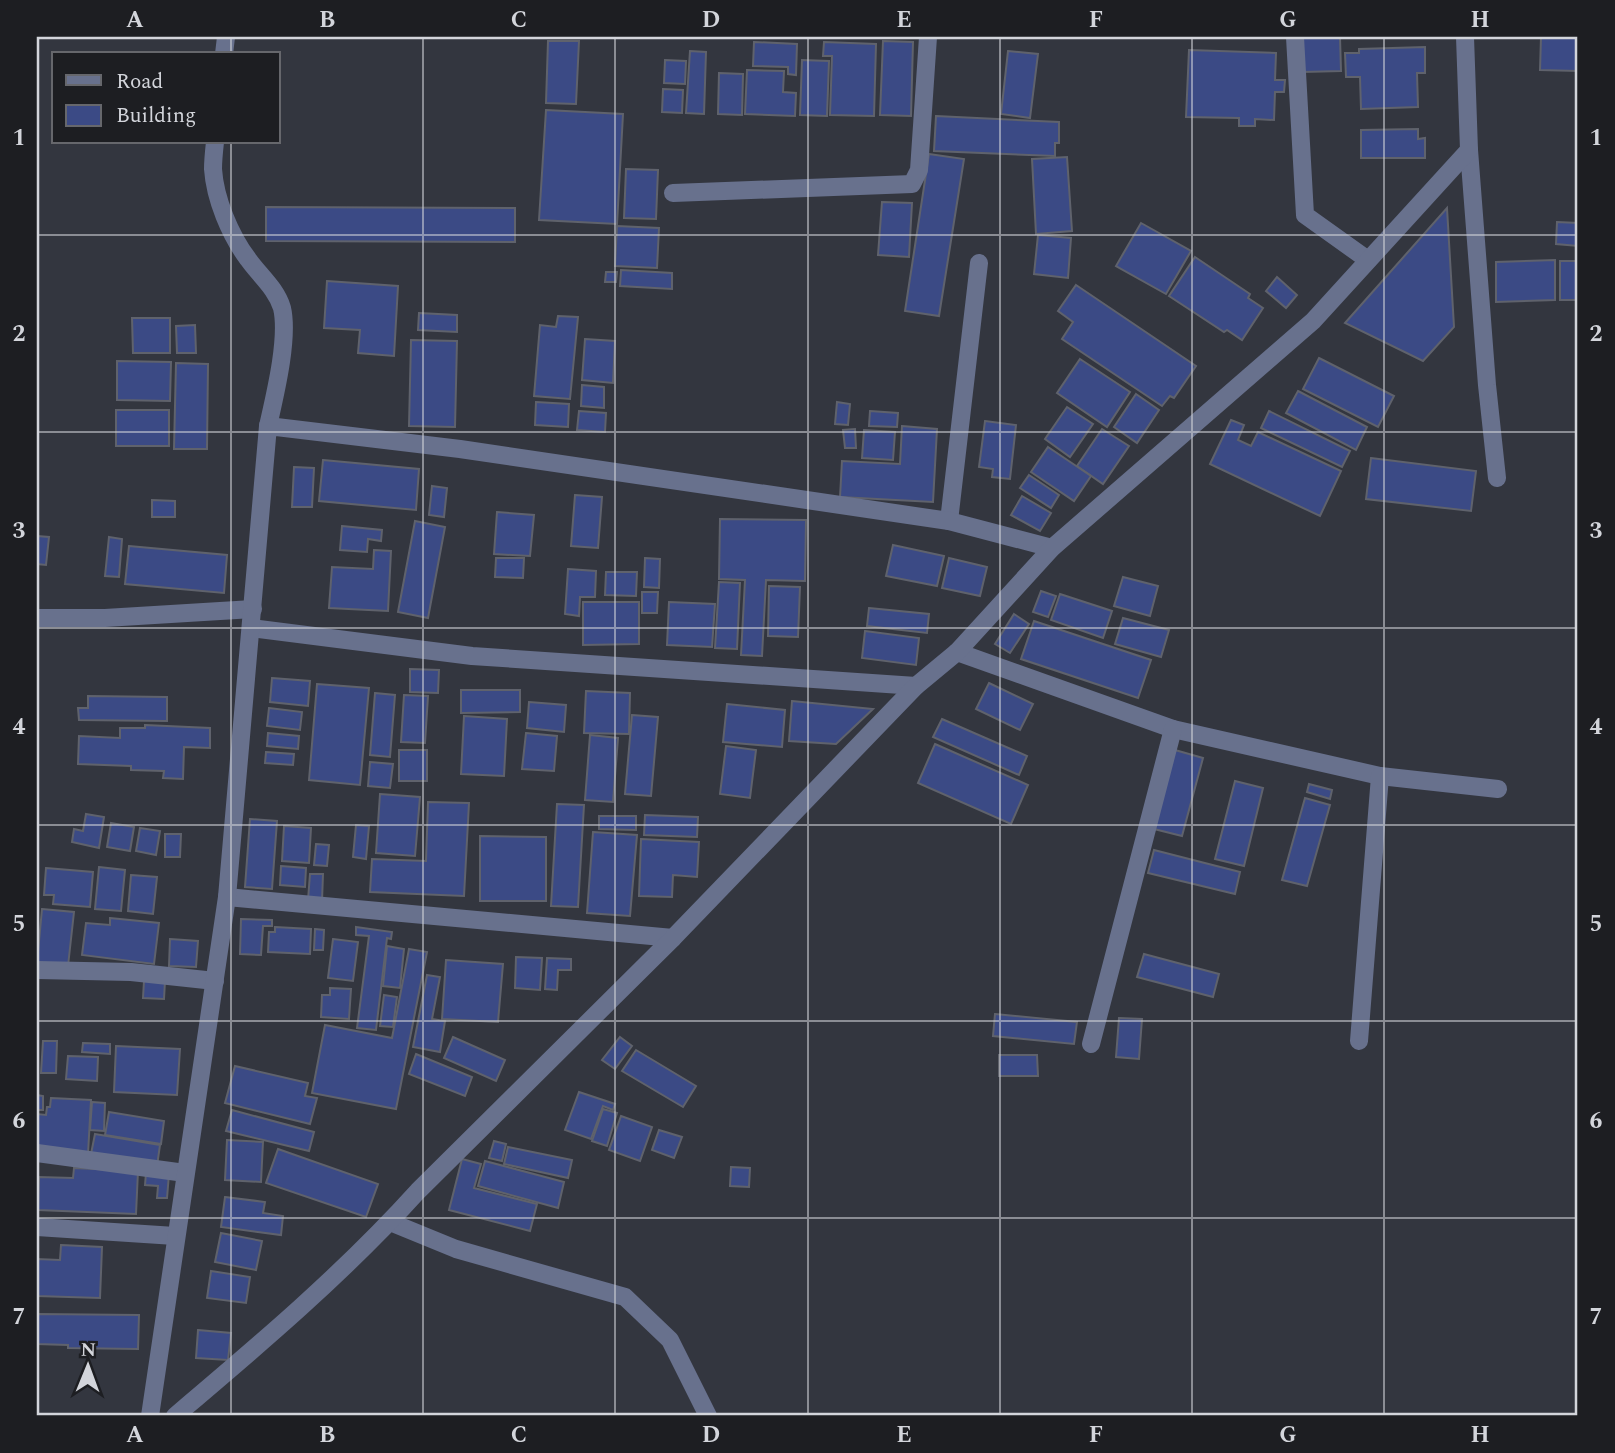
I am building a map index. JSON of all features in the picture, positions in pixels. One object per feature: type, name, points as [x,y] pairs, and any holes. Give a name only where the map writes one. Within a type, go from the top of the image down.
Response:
[{"type":"street","points":[[673,193],[912,184],[919,170],[928,37]]},
{"type":"street","points":[[1295,37],[1305,215],[1368,260]]},
{"type":"street","points":[[1465,37],[1469,150],[1497,478]]},
{"type":"street","points":[[150,1416],[227,897],[268,426],[277,389],[284,324],[281,306],[270,286],[246,258],[222,213],[213,170],[215,144]]},
{"type":"street","points":[[175,1416],[289,1320],[390,1222],[673,938],[916,686],[957,652],[1052,548],[1312,321],[1469,150]]},
{"type":"street","points":[[949,522],[979,263]]},
{"type":"street","points":[[268,426],[460,449],[949,522],[1052,548]]},
{"type":"street","points":[[37,618],[105,618],[253,609]]},
{"type":"street","points":[[251,628],[472,656],[916,686]]},
{"type":"street","points":[[957,652],[1173,729],[1380,776],[1498,789]]},
{"type":"street","points":[[1091,1044],[1173,729]]},
{"type":"street","points":[[1359,1041],[1380,776]]},
{"type":"street","points":[[227,897],[673,938]]},
{"type":"street","points":[[37,970],[131,972],[215,981]]},
{"type":"street","points":[[37,1153],[185,1173]]},
{"type":"street","points":[[390,1222],[456,1249],[625,1297],[670,1340],[708,1416]]},
{"type":"street","points":[[37,1227],[175,1236]]},
{"type":"building","points":[[1303,37],[1340,37],[1341,71],[1303,72]]},
{"type":"building","points":[[1541,37],[1578,37],[1578,71],[1540,70]]},
{"type":"building","points":[[548,41],[579,41],[576,104],[546,103]]},
{"type":"building","points":[[883,41],[913,42],[911,116],[880,115]]},
{"type":"building","points":[[754,42],[797,44],[796,75],[788,74],[788,67],[753,66]]},
{"type":"building","points":[[824,42],[876,44],[874,116],[830,115],[832,56],[823,56]]},
{"type":"building","points":[[1425,47],[1425,73],[1417,73],[1418,107],[1361,109],[1360,77],[1346,77],[1345,53],[1359,53],[1359,49]]},
{"type":"building","points":[[1189,50],[1276,53],[1275,80],[1285,80],[1284,92],[1275,92],[1274,120],[1255,119],[1255,126],[1239,126],[1239,118],[1186,117]]},
{"type":"building","points":[[690,51],[706,52],[704,114],[686,113]]},
{"type":"building","points":[[1008,51],[1038,54],[1030,118],[1001,114]]},
{"type":"building","points":[[665,60],[686,61],[685,84],[664,83]]},
{"type":"building","points":[[802,60],[829,61],[827,116],[800,115]]},
{"type":"building","points":[[747,70],[784,71],[783,92],[796,93],[795,116],[745,114]]},
{"type":"building","points":[[719,73],[743,74],[742,115],[718,114]]},
{"type":"building","points":[[663,89],[683,90],[682,113],[662,112]]},
{"type":"building","points":[[546,110],[623,114],[617,224],[539,220]]},
{"type":"building","points":[[936,116],[1059,122],[1059,143],[1055,143],[1055,156],[934,151]]},
{"type":"building","points":[[1418,129],[1418,139],[1425,138],[1425,158],[1361,158],[1361,130]]},
{"type":"building","points":[[929,154],[964,159],[939,316],[905,311]]},
{"type":"building","points":[[1067,157],[1072,231],[1036,234],[1032,159]]},
{"type":"building","points":[[626,169],[658,170],[656,219],[624,218]]},
{"type":"building","points":[[882,202],[912,203],[909,257],[878,255]]},
{"type":"building","points":[[266,207],[515,208],[515,242],[266,241]]},
{"type":"building","points":[[1447,208],[1454,327],[1423,361],[1345,323]]},
{"type":"building","points":[[1557,222],[1578,223],[1578,246],[1556,244]]},
{"type":"building","points":[[1141,223],[1191,251],[1166,294],[1116,266]]},
{"type":"building","points":[[617,226],[659,228],[657,268],[615,266]]},
{"type":"building","points":[[1038,235],[1071,238],[1068,278],[1034,274]]},
{"type":"building","points":[[1195,257],[1250,294],[1248,298],[1263,308],[1242,340],[1227,330],[1224,332],[1169,296]]},
{"type":"building","points":[[1555,260],[1555,300],[1496,302],[1496,262]]},
{"type":"building","points":[[1560,261],[1578,261],[1578,300],[1560,300]]},
{"type":"building","points":[[621,270],[672,273],[672,289],[620,286]]},
{"type":"building","points":[[606,272],[617,272],[616,282],[605,282]]},
{"type":"building","points":[[1277,277],[1297,295],[1286,308],[1266,291]]},
{"type":"building","points":[[327,281],[398,286],[394,356],[358,353],[360,330],[324,328]]},
{"type":"building","points":[[1076,285],[1196,366],[1174,398],[1170,396],[1162,406],[1062,339],[1073,322],[1058,311]]},
{"type":"building","points":[[419,313],[457,315],[457,332],[418,330]]},
{"type":"building","points":[[558,316],[578,317],[570,399],[534,396],[540,325],[556,327]]},
{"type":"building","points":[[132,318],[170,318],[170,353],[133,353]]},
{"type":"building","points":[[195,325],[196,353],[177,353],[176,326]]},
{"type":"building","points":[[585,339],[615,341],[613,383],[582,380]]},
{"type":"building","points":[[411,340],[457,341],[455,427],[409,426]]},
{"type":"building","points":[[1319,358],[1394,396],[1378,427],[1303,389]]},
{"type":"building","points":[[1080,359],[1130,392],[1107,427],[1057,393]]},
{"type":"building","points":[[117,361],[171,362],[170,401],[117,400]]},
{"type":"building","points":[[176,363],[208,364],[207,449],[174,449]]},
{"type":"building","points":[[582,385],[604,387],[604,408],[581,406]]},
{"type":"building","points":[[1298,391],[1367,427],[1356,450],[1286,413]]},
{"type":"building","points":[[1136,394],[1159,410],[1137,443],[1114,427]]},
{"type":"building","points":[[536,402],[569,404],[568,427],[535,425]]},
{"type":"building","points":[[837,402],[850,404],[848,425],[835,424]]},
{"type":"building","points":[[1067,407],[1093,424],[1070,457],[1045,439]]},
{"type":"building","points":[[116,410],[169,410],[169,446],[116,446]]},
{"type":"building","points":[[579,411],[606,413],[605,432],[577,430]]},
{"type":"building","points":[[870,411],[898,413],[897,427],[869,426]]},
{"type":"building","points":[[1269,411],[1350,451],[1342,467],[1261,428]]},
{"type":"building","points":[[1231,420],[1244,425],[1238,440],[1251,446],[1258,432],[1341,471],[1320,516],[1210,464]]},
{"type":"building","points":[[985,421],[1016,425],[1010,479],[992,477],[993,469],[979,467]]},
{"type":"building","points":[[902,426],[937,429],[933,502],[840,497],[842,461],[900,464]]},
{"type":"building","points":[[855,429],[856,448],[845,448],[843,430]]},
{"type":"building","points":[[1102,429],[1129,446],[1103,484],[1077,466]]},
{"type":"building","points":[[864,430],[895,432],[893,460],[862,458]]},
{"type":"building","points":[[1048,447],[1091,476],[1074,501],[1031,472]]},
{"type":"building","points":[[1371,458],[1476,471],[1471,511],[1366,499]]},
{"type":"building","points":[[323,460],[419,469],[416,510],[319,501]]},
{"type":"building","points":[[294,467],[314,468],[312,507],[292,507]]},
{"type":"building","points":[[1029,475],[1059,495],[1051,508],[1020,488]]},
{"type":"building","points":[[432,486],[447,488],[444,517],[429,515]]},
{"type":"building","points":[[575,495],[602,497],[598,548],[571,546]]},
{"type":"building","points":[[1022,496],[1051,513],[1040,531],[1011,515]]},
{"type":"building","points":[[152,500],[175,501],[175,517],[152,517]]},
{"type":"building","points":[[497,512],[534,515],[530,556],[494,554]]},
{"type":"building","points":[[720,519],[806,520],[805,581],[766,580],[762,656],[741,655],[745,580],[719,579]]},
{"type":"building","points":[[415,521],[445,527],[428,618],[398,612]]},
{"type":"building","points":[[342,526],[382,530],[381,541],[368,539],[367,552],[340,550]]},
{"type":"building","points":[[37,536],[49,537],[46,565],[37,564]]},
{"type":"building","points":[[109,537],[122,539],[119,577],[105,576]]},
{"type":"building","points":[[893,545],[944,556],[937,586],[886,576]]},
{"type":"building","points":[[129,546],[227,555],[224,593],[125,584]]},
{"type":"building","points":[[374,550],[391,551],[388,611],[329,608],[332,567],[373,569]]},
{"type":"building","points":[[496,558],[524,558],[523,578],[495,577]]},
{"type":"building","points":[[645,558],[660,559],[659,588],[644,587]]},
{"type":"building","points":[[949,558],[987,567],[980,596],[942,588]]},
{"type":"building","points":[[568,569],[596,571],[595,597],[580,597],[579,616],[565,614]]},
{"type":"building","points":[[606,572],[637,572],[636,596],[605,595]]},
{"type":"building","points":[[1123,577],[1158,586],[1150,616],[1114,606]]},
{"type":"building","points":[[719,582],[740,583],[737,649],[715,648]]},
{"type":"building","points":[[769,586],[800,587],[798,637],[768,636]]},
{"type":"building","points":[[1041,591],[1056,596],[1048,617],[1033,612]]},
{"type":"building","points":[[642,592],[658,592],[657,613],[642,613]]},
{"type":"building","points":[[1060,594],[1112,611],[1103,638],[1051,620]]},
{"type":"building","points":[[583,602],[639,602],[639,644],[583,645]]},
{"type":"building","points":[[669,602],[715,604],[712,647],[667,645]]},
{"type":"building","points":[[869,608],[929,614],[927,633],[867,626]]},
{"type":"building","points":[[1014,614],[1029,624],[1010,653],[995,644]]},
{"type":"building","points":[[1123,618],[1169,630],[1161,657],[1115,644]]},
{"type":"building","points":[[1034,621],[1151,660],[1138,698],[1021,659]]},
{"type":"building","points":[[865,631],[919,638],[916,665],[862,658]]},
{"type":"building","points":[[410,669],[439,670],[438,693],[410,692]]},
{"type":"building","points":[[272,678],[310,681],[308,706],[270,702]]},
{"type":"building","points":[[989,683],[1033,704],[1020,730],[976,709]]},
{"type":"building","points":[[317,684],[369,688],[360,785],[309,780]]},
{"type":"building","points":[[461,690],[520,690],[520,712],[461,713]]},
{"type":"building","points":[[586,691],[630,693],[629,734],[584,733]]},
{"type":"building","points":[[375,693],[395,695],[390,757],[370,755]]},
{"type":"building","points":[[404,695],[428,696],[425,743],[401,742]]},
{"type":"building","points":[[88,696],[167,697],[167,721],[79,720],[78,708],[88,708]]},
{"type":"building","points":[[792,701],[873,709],[836,744],[789,741]]},
{"type":"building","points":[[529,702],[566,705],[564,732],[527,728]]},
{"type":"building","points":[[727,704],[785,710],[782,747],[723,742]]},
{"type":"building","points":[[269,708],[302,712],[300,730],[267,726]]},
{"type":"building","points":[[632,715],[658,717],[651,796],[625,794]]},
{"type":"building","points":[[464,716],[507,719],[504,776],[461,774]]},
{"type":"building","points":[[942,719],[1027,756],[1019,775],[933,737]]},
{"type":"building","points":[[145,725],[210,728],[210,748],[184,747],[183,779],[163,778],[164,771],[131,770],[131,766],[78,764],[79,736],[120,738],[120,728],[145,728]]},
{"type":"building","points":[[268,733],[299,736],[298,749],[267,746]]},
{"type":"building","points":[[526,733],[557,736],[554,771],[522,769]]},
{"type":"building","points":[[590,735],[618,738],[613,802],[585,800]]},
{"type":"building","points":[[935,744],[1028,785],[1011,824],[918,783]]},
{"type":"building","points":[[726,746],[756,750],[750,798],[720,794]]},
{"type":"building","points":[[399,750],[427,750],[427,781],[399,781]]},
{"type":"building","points":[[1175,750],[1203,758],[1182,836],[1154,829]]},
{"type":"building","points":[[266,752],[294,754],[293,765],[265,763]]},
{"type":"building","points":[[370,762],[393,764],[390,788],[368,786]]},
{"type":"building","points":[[1235,781],[1263,788],[1244,866],[1215,859]]},
{"type":"building","points":[[1309,784],[1332,790],[1330,799],[1307,792]]},
{"type":"building","points":[[380,794],[420,797],[415,856],[376,853]]},
{"type":"building","points":[[1305,798],[1330,805],[1307,886],[1282,880]]},
{"type":"building","points":[[428,802],[469,803],[464,896],[370,892],[372,859],[426,861]]},
{"type":"building","points":[[557,804],[584,805],[578,907],[551,906]]},
{"type":"building","points":[[86,814],[104,817],[99,848],[72,842],[74,829],[83,831]]},
{"type":"building","points":[[645,815],[698,817],[697,837],[644,835]]},
{"type":"building","points":[[599,816],[636,816],[636,830],[599,829]]},
{"type":"building","points":[[250,819],[277,821],[272,889],[245,887]]},
{"type":"building","points":[[111,823],[134,827],[130,851],[107,847]]},
{"type":"building","points":[[356,825],[369,826],[366,859],[353,857]]},
{"type":"building","points":[[284,826],[311,828],[309,863],[282,861]]},
{"type":"building","points":[[140,828],[160,831],[156,855],[136,851]]},
{"type":"building","points":[[593,832],[637,835],[630,916],[587,913]]},
{"type":"building","points":[[165,834],[181,834],[180,857],[165,857]]},
{"type":"building","points":[[480,836],[546,837],[546,901],[480,901]]},
{"type":"building","points":[[641,839],[699,842],[697,877],[673,875],[672,897],[639,896]]},
{"type":"building","points":[[316,844],[329,845],[327,866],[314,865]]},
{"type":"building","points":[[1154,850],[1240,872],[1235,894],[1148,873]]},
{"type":"building","points":[[281,866],[306,868],[305,887],[280,885]]},
{"type":"building","points":[[99,867],[125,870],[121,911],[95,909]]},
{"type":"building","points":[[46,868],[93,872],[90,907],[53,904],[54,895],[44,895]]},
{"type":"building","points":[[310,874],[323,874],[322,901],[308,900]]},
{"type":"building","points":[[131,875],[157,877],[153,914],[128,911]]},
{"type":"building","points":[[42,909],[74,912],[68,966],[37,963]]},
{"type":"building","points":[[110,918],[159,923],[154,964],[82,955],[86,923],[110,925]]},
{"type":"building","points":[[241,919],[272,920],[272,926],[263,926],[261,955],[240,954]]},
{"type":"building","points":[[275,927],[311,929],[310,954],[268,952],[269,932],[275,932]]},
{"type":"building","points":[[356,927],[392,932],[391,939],[387,938],[376,1030],[357,1028],[369,936],[356,935]]},
{"type":"building","points":[[315,929],[324,930],[323,950],[314,950]]},
{"type":"building","points":[[170,939],[198,941],[196,967],[169,966]]},
{"type":"building","points":[[333,939],[358,942],[353,981],[328,978]]},
{"type":"building","points":[[387,946],[404,949],[400,988],[383,986]]},
{"type":"building","points":[[409,949],[427,952],[396,1109],[312,1093],[325,1025],[392,1038]]},
{"type":"building","points":[[1144,954],[1219,974],[1213,997],[1137,977]]},
{"type":"building","points":[[516,957],[542,958],[540,990],[515,988]]},
{"type":"building","points":[[547,958],[571,959],[571,970],[558,970],[557,990],[545,989]]},
{"type":"building","points":[[446,960],[503,964],[498,1022],[442,1019]]},
{"type":"building","points":[[427,975],[440,977],[432,1019],[445,1021],[440,1052],[413,1047]]},
{"type":"building","points":[[144,981],[165,981],[164,999],[143,998]]},
{"type":"building","points":[[330,988],[351,989],[349,1019],[321,1017],[322,995],[330,995]]},
{"type":"building","points":[[384,995],[397,997],[393,1027],[380,1026]]},
{"type":"building","points":[[995,1014],[1077,1022],[1074,1044],[993,1036]]},
{"type":"building","points":[[1119,1018],[1142,1019],[1139,1059],[1116,1057]]},
{"type":"building","points":[[453,1037],[505,1060],[496,1081],[444,1058]]},
{"type":"building","points":[[620,1037],[632,1046],[615,1069],[602,1060]]},
{"type":"building","points":[[43,1041],[57,1041],[56,1073],[41,1073]]},
{"type":"building","points":[[83,1043],[110,1044],[110,1054],[82,1052]]},
{"type":"building","points":[[116,1046],[180,1049],[177,1095],[114,1092]]},
{"type":"building","points":[[636,1050],[696,1086],[683,1107],[622,1071]]},
{"type":"building","points":[[416,1054],[472,1077],[465,1096],[409,1074]]},
{"type":"building","points":[[999,1055],[1037,1055],[1038,1076],[999,1076]]},
{"type":"building","points":[[68,1056],[98,1057],[97,1081],[66,1079]]},
{"type":"building","points":[[235,1066],[308,1083],[305,1096],[317,1098],[310,1124],[225,1103]]},
{"type":"building","points":[[579,1092],[615,1104],[613,1110],[603,1106],[591,1139],[565,1130]]},
{"type":"building","points":[[37,1095],[43,1096],[43,1110],[37,1110]]},
{"type":"building","points":[[51,1098],[91,1100],[88,1154],[37,1151],[37,1114],[46,1115]]},
{"type":"building","points":[[92,1102],[105,1103],[104,1131],[90,1130]]},
{"type":"building","points":[[603,1109],[617,1113],[607,1146],[592,1141]]},
{"type":"building","points":[[232,1110],[314,1132],[309,1151],[226,1131]]},
{"type":"building","points":[[109,1112],[164,1121],[161,1144],[105,1135]]},
{"type":"building","points":[[621,1116],[652,1127],[640,1161],[609,1150]]},
{"type":"building","points":[[659,1130],[682,1137],[674,1158],[652,1150]]},
{"type":"building","points":[[95,1134],[160,1145],[157,1166],[91,1154]]},
{"type":"building","points":[[227,1140],[263,1142],[261,1182],[225,1180]]},
{"type":"building","points":[[494,1141],[506,1144],[502,1161],[489,1158]]},
{"type":"building","points":[[508,1147],[572,1160],[568,1178],[504,1164]]},
{"type":"building","points":[[278,1149],[378,1184],[366,1217],[266,1183]]},
{"type":"building","points":[[462,1159],[481,1164],[474,1188],[537,1204],[530,1231],[449,1210]]},
{"type":"building","points":[[485,1161],[564,1182],[558,1208],[478,1186]]},
{"type":"building","points":[[731,1167],[750,1168],[749,1187],[730,1186]]},
{"type":"building","points":[[74,1168],[138,1171],[136,1214],[38,1210],[39,1177],[73,1178]]},
{"type":"building","points":[[146,1173],[169,1174],[167,1198],[157,1198],[158,1186],[145,1185]]},
{"type":"building","points":[[225,1197],[265,1202],[263,1213],[283,1216],[281,1235],[221,1227]]},
{"type":"building","points":[[221,1233],[262,1241],[256,1270],[215,1262]]},
{"type":"building","points":[[61,1245],[102,1247],[100,1298],[37,1296],[37,1259],[60,1260]]},
{"type":"building","points":[[211,1271],[250,1277],[246,1303],[207,1298]]},
{"type":"building","points":[[37,1314],[139,1315],[138,1349],[68,1348],[68,1345],[37,1344]]},
{"type":"building","points":[[198,1330],[231,1333],[228,1360],[196,1358]]}]
